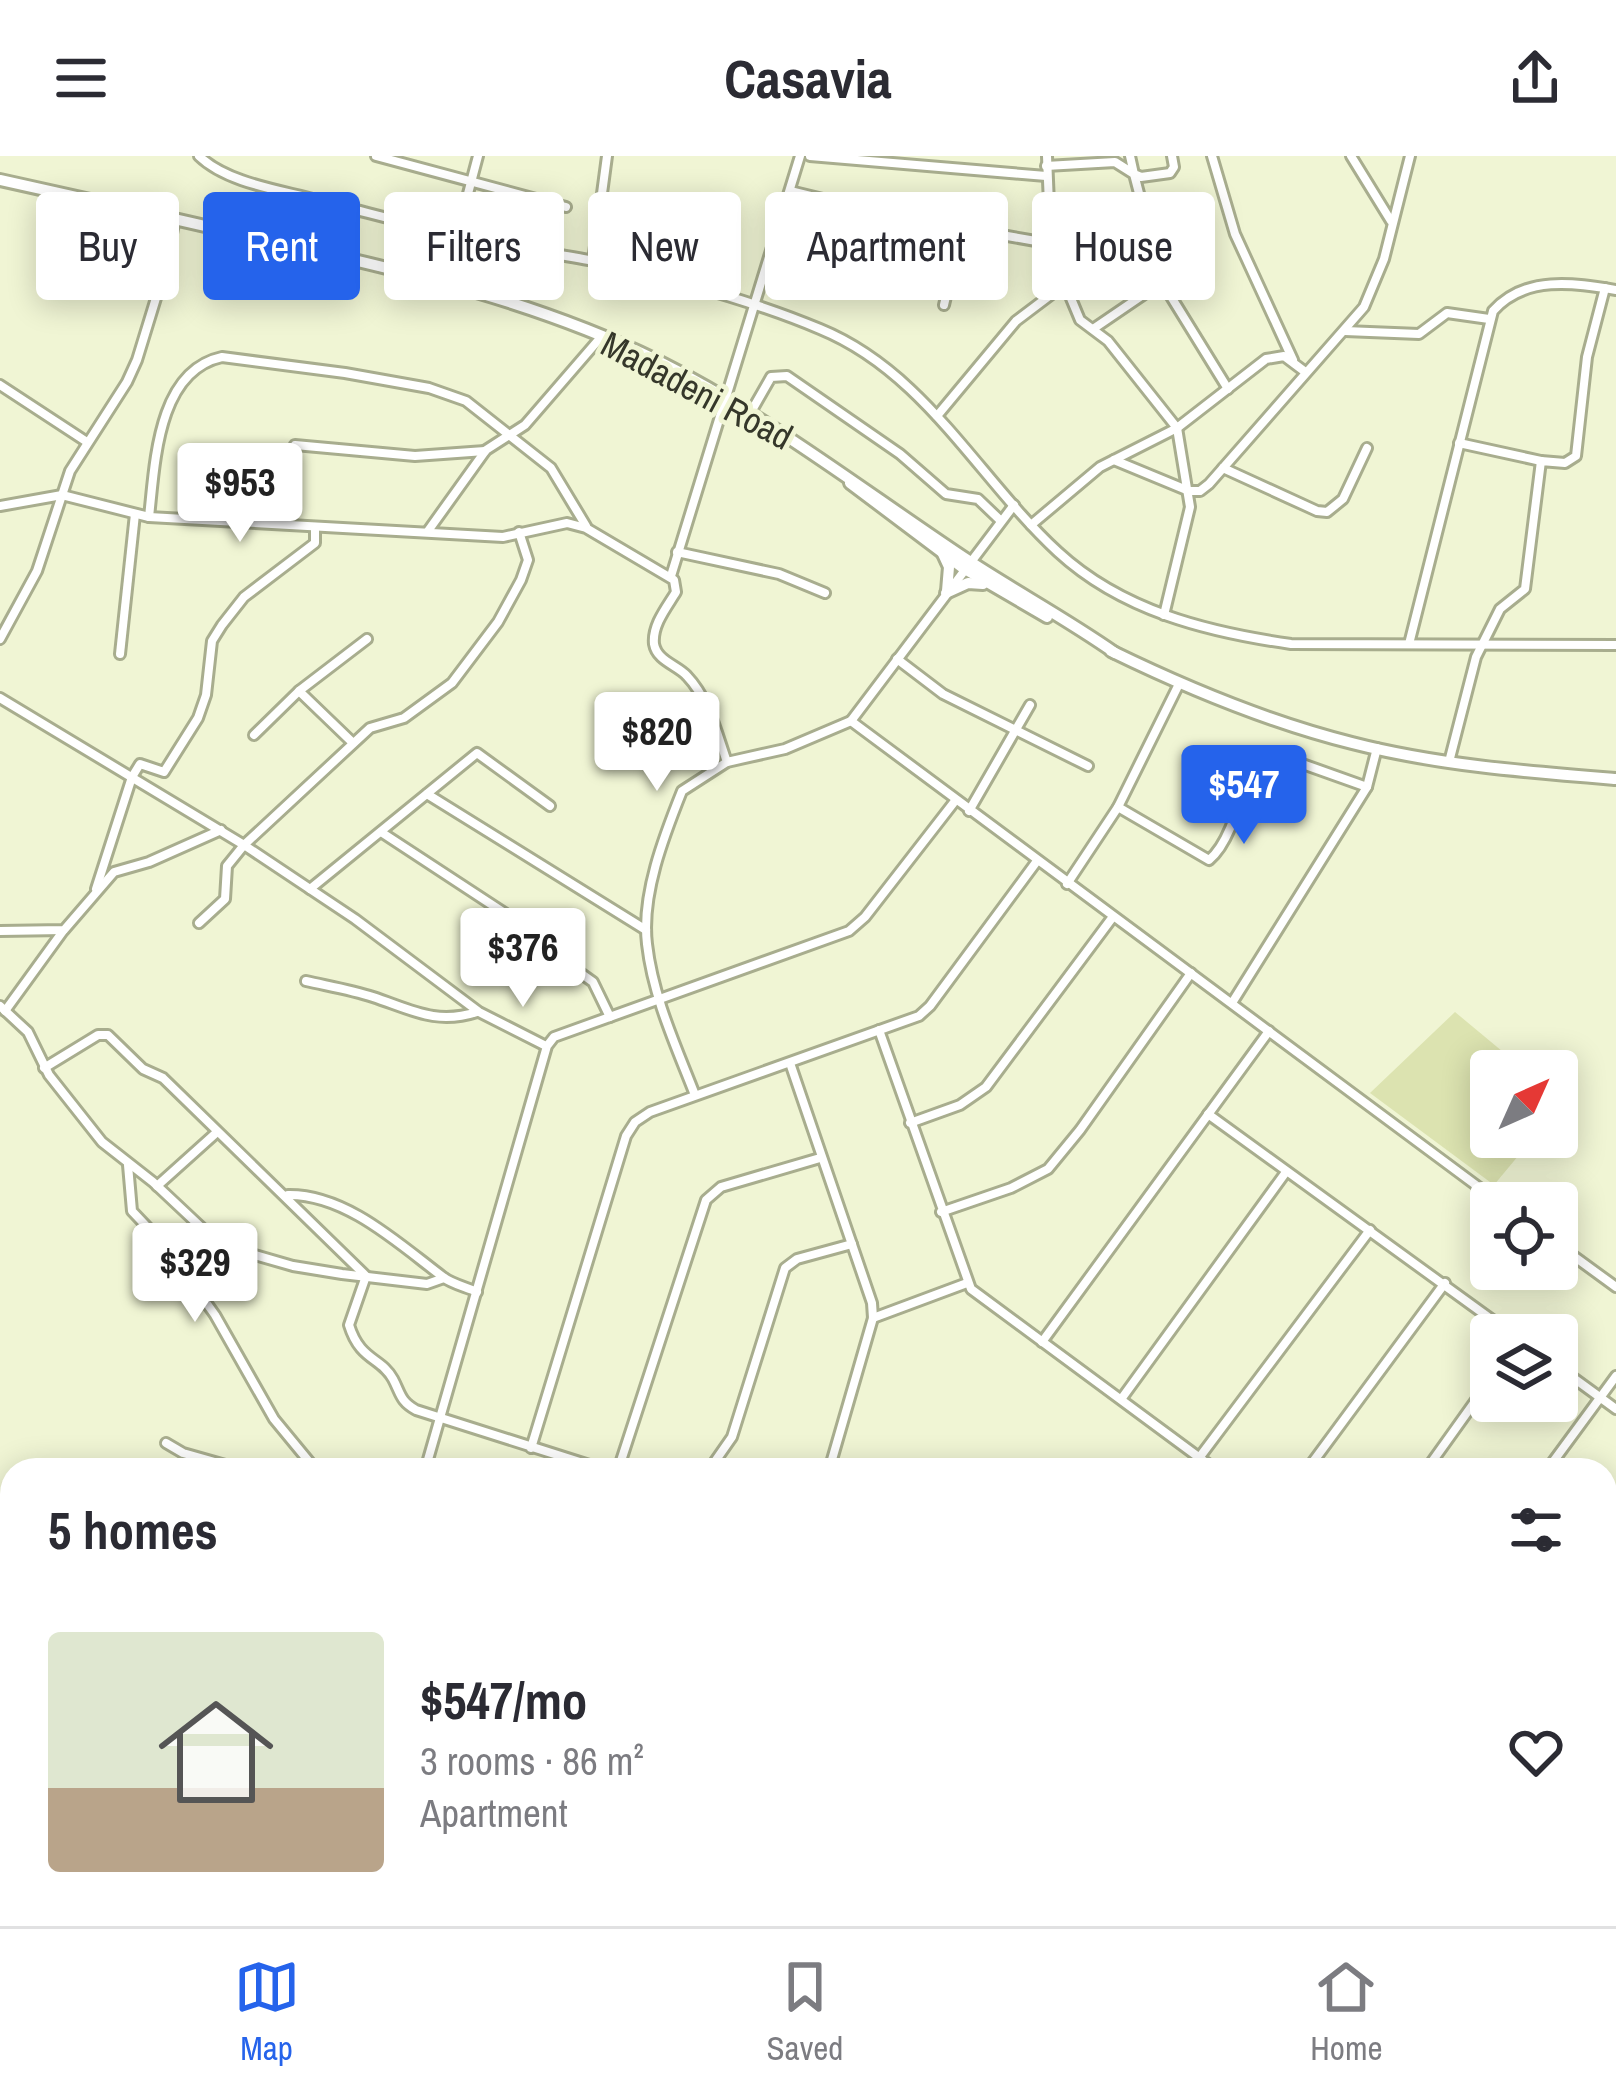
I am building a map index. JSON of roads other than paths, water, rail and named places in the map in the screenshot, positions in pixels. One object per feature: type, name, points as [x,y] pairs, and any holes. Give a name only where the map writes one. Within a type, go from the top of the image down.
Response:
[{"type":"street","points":[[199,156],[221,172],[384,216]]},
{"type":"street","points":[[376,156],[566,207]]},
{"type":"street","points":[[467,192],[478,156]]},
{"type":"street","points":[[603,192],[608,156]]},
{"type":"street","points":[[728,762],[696,688],[659,655],[656,627],[676,592],[671,577],[677,552],[728,400],[800,156]]},
{"type":"street","points":[[810,156],[1046,166],[1115,162],[1141,177],[1170,173],[1172,156]]},
{"type":"street","points":[[1130,156],[1139,192]]},
{"type":"street","points":[[1212,156],[1235,234],[1294,361]]},
{"type":"street","points":[[1351,156],[1393,223]]},
{"type":"street","points":[[1114,460],[1189,491],[1204,489],[1372,294],[1410,156]]},
{"type":"street","name":"Madadeni Road","points":[[0,180],[54,192]]},
{"type":"street","points":[[790,191],[795,192]]},
{"type":"street","name":"Madadeni Road","points":[[179,220],[476,291],[656,360],[751,412],[998,588],[1179,684],[1272,719],[1376,748],[1449,762],[1616,779]]},
{"type":"street","points":[[1409,644],[1489,319],[1502,300],[1527,290],[1568,282],[1611,289],[1586,357],[1576,456],[1565,463],[1459,443]]},
{"type":"street","points":[[0,639],[37,571],[62,495],[87,442],[127,382],[155,300]]},
{"type":"street","points":[[735,300],[845,340],[894,376],[938,416],[1060,555],[1134,604],[1242,637],[1291,644],[1616,645]]},
{"type":"street","points":[[944,305],[945,300]]},
{"type":"street","points":[[938,416],[1016,321],[1043,300]]},
{"type":"street","points":[[1071,300],[1080,320],[1108,341],[1178,428],[1190,507],[1164,615]]},
{"type":"street","points":[[1093,329],[1136,300]]},
{"type":"street","points":[[1173,300],[1228,389]]},
{"type":"street","points":[[1344,331],[1415,334],[1445,314],[1489,319]]},
{"type":"street","points":[[295,445],[416,456],[486,451],[514,436],[601,337]]},
{"type":"street","points":[[1031,525],[1082,480],[1178,428],[1266,359],[1284,356],[1304,371]]},
{"type":"street","points":[[149,517],[157,443],[182,384],[207,360],[242,359],[429,388],[466,401],[551,468],[586,528]]},
{"type":"street","points":[[751,412],[771,377],[787,376],[899,454],[946,494],[974,496],[1001,521]]},
{"type":"street","points":[[0,385],[87,442]]},
{"type":"street","points":[[1223,468],[1327,512],[1343,500],[1367,448]]},
{"type":"street","points":[[427,532],[486,451]]},
{"type":"street","points":[[1449,762],[1475,663],[1499,609],[1526,590],[1541,460]]},
{"type":"street","name":"Madadeni Road","points":[[832,466],[943,552],[1115,653]]},
{"type":"street","points":[[0,506],[62,495],[149,517],[503,536],[555,523],[586,528],[671,577]]},
{"type":"street","points":[[695,1095],[658,999],[646,930],[652,884],[682,791],[728,762],[785,749],[851,721],[1014,505]]},
{"type":"street","points":[[120,654],[135,514]]},
{"type":"street","points":[[96,889],[132,777],[140,764],[164,772],[198,718],[206,695],[212,641],[244,597],[314,543],[315,529]]},
{"type":"street","points":[[199,923],[225,899],[227,866],[244,845],[370,728],[404,718],[452,683],[498,622],[520,580],[527,560],[519,532]]},
{"type":"street","points":[[677,552],[749,566],[824,592]]},
{"type":"street","points":[[943,552],[949,567],[946,592]]},
{"type":"street","points":[[946,592],[973,582],[998,588]]},
{"type":"street","points":[[254,735],[299,691],[367,639]]},
{"type":"street","points":[[898,658],[943,694],[1088,766]]},
{"type":"street","points":[[1067,884],[1118,807],[1179,684]]},
{"type":"street","points":[[299,691],[353,742]]},
{"type":"street","points":[[0,698],[244,845],[478,1012],[547,1046]]},
{"type":"street","points":[[969,812],[1030,705]]},
{"type":"street","points":[[851,721],[1472,1182]]},
{"type":"street","points":[[1232,1003],[1367,787],[1376,748]]},
{"type":"street","points":[[310,889],[477,753],[550,806]]},
{"type":"street","points":[[1118,807],[1209,860],[1226,833],[1256,759],[1280,756],[1367,787]]},
{"type":"street","points":[[427,794],[646,930]]},
{"type":"street","points":[[428,1458],[547,1046],[554,1037],[849,931],[866,917],[955,801]]},
{"type":"street","points":[[220,830],[114,872],[2,1008],[31,1036],[44,1068],[102,1142],[227,1249],[268,1256],[293,1267],[433,1284],[444,1278]]},
{"type":"street","points":[[381,832],[541,937],[558,957],[590,978],[610,1017]]},
{"type":"street","points":[[531,1448],[626,1136],[642,1116],[919,1016],[1037,862]]},
{"type":"street","points":[[910,1123],[960,1105],[986,1087],[1112,918]]},
{"type":"street","points":[[0,931],[64,930]]},
{"type":"street","points":[[941,1212],[1022,1184],[1048,1169],[1191,973]]},
{"type":"street","points":[[306,981],[376,998],[424,1017],[459,1018],[478,1012]]},
{"type":"street","points":[[879,1030],[941,1212],[977,1297],[1199,1457],[1370,1230]]},
{"type":"street","points":[[1042,1342],[1269,1031]]},
{"type":"street","points":[[44,1068],[104,1034],[143,1069],[161,1077],[366,1276]]},
{"type":"street","points":[[790,1063],[872,1303],[873,1318],[832,1458]]},
{"type":"street","points":[[1208,1114],[1486,1314]]},
{"type":"street","points":[[157,1186],[216,1133]]},
{"type":"street","points":[[622,1458],[706,1200],[722,1187],[820,1158]]},
{"type":"street","points":[[128,1163],[132,1211],[168,1250],[215,1316],[274,1419],[306,1458]]},
{"type":"street","points":[[1122,1398],[1286,1172]]},
{"type":"street","points":[[286,1195],[305,1194],[344,1210],[396,1240],[444,1278],[477,1292]]},
{"type":"street","points":[[717,1458],[732,1437],[785,1268],[797,1259],[852,1244]]},
{"type":"street","points":[[1578,1259],[1616,1287]]},
{"type":"street","points":[[366,1276],[351,1311],[353,1339],[391,1376],[402,1401],[565,1458]]},
{"type":"street","points":[[873,1318],[967,1282]]},
{"type":"street","points":[[1316,1458],[1444,1283]]},
{"type":"street","points":[[1556,1458],[1616,1376]]},
{"type":"street","points":[[1578,1381],[1616,1408]]},
{"type":"street","points":[[1435,1458],[1470,1408]]},
{"type":"street","points":[[166,1443],[201,1458]]}]
